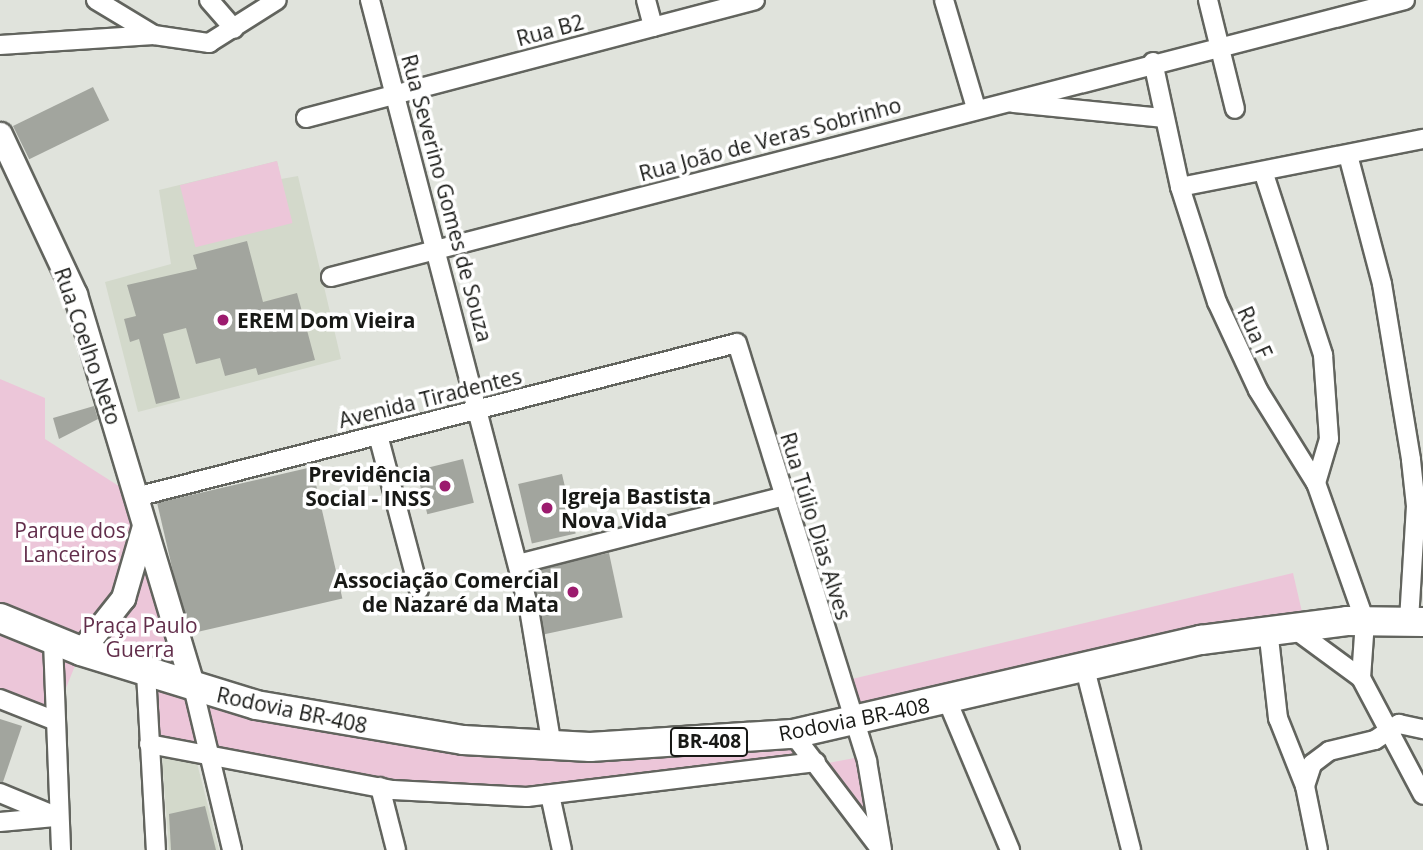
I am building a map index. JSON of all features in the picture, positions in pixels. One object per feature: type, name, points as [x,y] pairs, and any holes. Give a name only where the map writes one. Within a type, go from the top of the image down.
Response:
[{"type":"main road","name":"Rodovia BR-408","points":[[0,618],[81,651],[193,687],[370,728],[552,746],[646,747],[793,734],[855,722],[1084,665],[1279,627],[1365,621],[1416,621]]},
{"type":"street","points":[[96,0],[154,35]]},
{"type":"street","points":[[209,0],[234,29]]},
{"type":"street","points":[[0,45],[154,35],[209,43],[277,0]]},
{"type":"street","name":"Rua Severino Gomes de Souza","points":[[370,0],[439,249],[518,564],[552,746]]},
{"type":"street","points":[[646,0],[653,27]]},
{"type":"street","name":"Rua B2","points":[[306,118],[755,0]]},
{"type":"street","points":[[944,0],[976,108]]},
{"type":"street","points":[[1208,0],[1236,109]]},
{"type":"street","name":"Rua João de Veras Sobrinho","points":[[331,277],[1153,62],[1405,0]]},
{"type":"street","name":"Rua F","points":[[1153,62],[1180,187],[1239,353],[1316,483],[1365,621]]},
{"type":"street","points":[[1001,102],[1163,118]]},
{"type":"street","name":"Rua Coelho Neto","points":[[0,134],[75,294],[193,687]]},
{"type":"street","points":[[1180,187],[1423,139]]},
{"type":"street","points":[[1348,155],[1382,284],[1411,460],[1416,506],[1416,621]]},
{"type":"street","points":[[1263,171],[1323,355],[1329,439],[1316,483]]},
{"type":"street","name":"Avenida Tiradentes","points":[[136,497],[737,343]]},
{"type":"street","name":"Rua Túlio Dias Alves","points":[[737,343],[855,722],[881,850]]},
{"type":"street","points":[[378,435],[419,590]]},
{"type":"street","points":[[518,564],[785,496]]},
{"type":"street","name":"Rua Coelho Neto","points":[[81,651],[123,598],[143,526]]},
{"type":"street","points":[[1361,678],[1365,621]]},
{"type":"street","points":[[1279,627],[1361,678],[1390,727],[1423,795]]},
{"type":"street","points":[[1279,627],[1278,718],[1305,786],[1318,850]]},
{"type":"street","points":[[53,640],[53,720],[61,850]]},
{"type":"street","points":[[1084,665],[1131,850]]},
{"type":"street","points":[[146,673],[156,850]]},
{"type":"street","points":[[193,687],[232,850]]},
{"type":"street","points":[[0,699],[53,720]]},
{"type":"street","points":[[947,700],[1010,850]]},
{"type":"street","points":[[1305,786],[1320,756],[1375,740],[1390,727],[1423,729]]},
{"type":"street","points":[[793,734],[881,850]]},
{"type":"street","points":[[149,744],[380,787],[550,795],[816,762]]},
{"type":"street","points":[[380,787],[396,850]]},
{"type":"street","points":[[0,793],[58,817]]},
{"type":"street","points":[[550,795],[562,850]]},
{"type":"street","points":[[0,822],[58,817]]},
{"type":"shaded area","name":"EREM Dom Vieira","points":[[277,161],[281,179],[298,176],[341,359],[138,412],[105,282],[171,264],[159,190]]},
{"type":"shaded area","points":[[162,757],[197,763],[219,850],[169,850]]},
{"type":"green space","points":[[277,161],[292,223],[195,247],[180,185]]},
{"type":"green space","name":"Parque dos Lanceiros","points":[[0,379],[45,398],[45,439],[136,497],[138,559],[81,651],[53,720],[0,699]]},
{"type":"green space","name":"Praça Paulo Guerra","points":[[144,545],[181,681],[92,653]]},
{"type":"green space","points":[[1293,573],[1305,625],[862,721],[848,680]]},
{"type":"green space","points":[[146,673],[552,746],[793,734],[816,762],[688,781],[450,794],[149,744]]},
{"type":"green space","points":[[860,757],[870,805],[861,808],[828,763]]},
{"type":"building","points":[[93,87],[109,120],[29,159],[13,126]]},
{"type":"building","points":[[247,241],[263,302],[297,293],[315,360],[258,375],[256,368],[225,376],[220,358],[196,364],[186,328],[163,334],[180,398],[156,404],[139,339],[130,342],[124,319],[136,316],[127,285],[197,269],[193,255]]},
{"type":"building","points":[[94,406],[98,419],[59,439],[53,418]]},
{"type":"building","name":"Previdência Social - INSS","points":[[463,459],[474,503],[427,514],[416,471]]},
{"type":"building","points":[[312,467],[342,599],[187,634],[157,503]]},
{"type":"building","name":"Igreja Bastista Nova Vida","points":[[562,474],[576,533],[532,544],[518,484]]},
{"type":"building","name":"Associação Comercial de Nazaré da Mata","points":[[609,553],[623,618],[544,634],[531,570]]},
{"type":"building","points":[[0,719],[22,726],[3,782],[0,782]]},
{"type":"building","points":[[205,806],[216,850],[171,850],[169,814]]},
{"type":"place","name":"EREM Dom Vieira","points":[[223,320]]},
{"type":"place","name":"Previdência Social - INSS","points":[[445,486]]},
{"type":"place","name":"Igreja Bastista Nova Vida","points":[[547,508]]},
{"type":"place","name":"Associação Comercial de Nazaré da Mata","points":[[573,592]]}]
